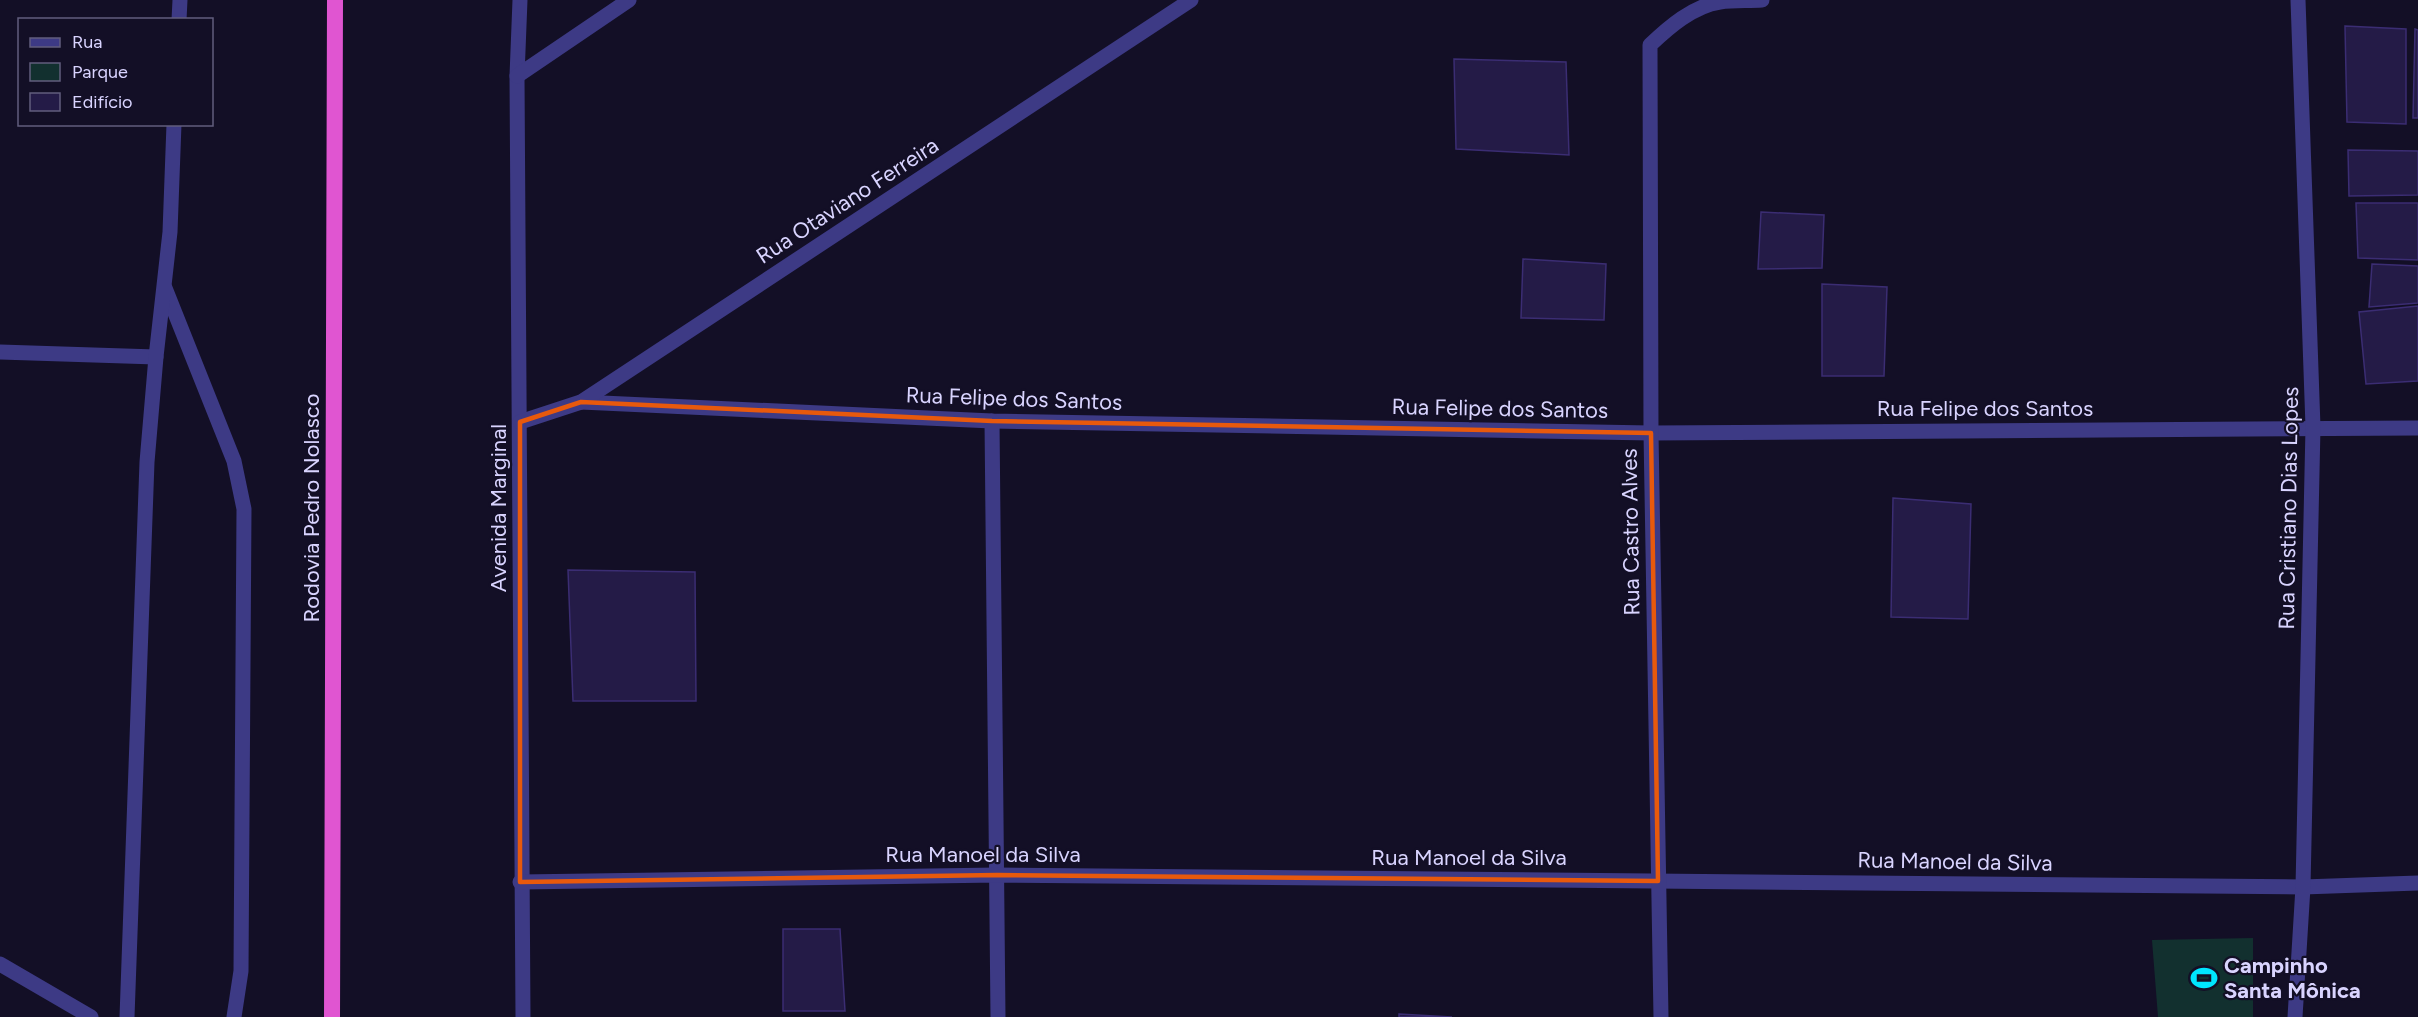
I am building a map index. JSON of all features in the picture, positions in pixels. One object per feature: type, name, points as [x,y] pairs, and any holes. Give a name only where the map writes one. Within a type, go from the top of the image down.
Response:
[{"type":"highway","name":"Rodovia Pedro Nolasco","points":[[332,2],[332,1017]]},
{"type":"street","points":[[179,18],[180,0]]},
{"type":"street","name":"Avenida Marginal","points":[[520,0],[517,76],[520,882],[523,1017]]},
{"type":"street","points":[[517,76],[629,0]]},
{"type":"street","name":"Rua Otaviano Ferreira","points":[[520,422],[581,402],[1191,0]]},
{"type":"street","name":"Rua Castro Alves","points":[[1660,1017],[1651,433],[1650,45],[1671,25],[1691,13],[1718,2],[1762,0]]},
{"type":"street","name":"Rua Cristiano Dias Lopes","points":[[2295,1017],[2303,887],[2313,427],[2298,0]]},
{"type":"street","points":[[128,1017],[147,462],[170,232],[174,126]]},
{"type":"street","points":[[164,286],[234,461],[244,509],[241,971],[234,1017]]},
{"type":"street","points":[[0,352],[156,357]]},
{"type":"street","name":"Rua Felipe dos Santos","points":[[581,402],[992,421],[1651,433],[2418,428]]},
{"type":"street","points":[[992,421],[998,1017]]},
{"type":"street","name":"Rua Manoel da Silva","points":[[520,882],[997,875],[2303,887],[2418,884]]},
{"type":"street","points":[[0,964],[91,1017]]},
{"type":"highlighted area","points":[[581,402],[992,421],[1651,433],[1658,881],[997,875],[520,882],[520,422]]},
{"type":"green space","name":"Campinho Santa Mônica","points":[[2253,938],[2253,1017],[2158,1017],[2152,940]]},
{"type":"building","points":[[2345,26],[2406,29],[2406,124],[2347,122]]},
{"type":"building","points":[[2415,29],[2418,30],[2418,118],[2413,118]]},
{"type":"building","points":[[1454,59],[1566,62],[1569,155],[1456,149]]},
{"type":"building","points":[[2348,150],[2418,151],[2418,195],[2349,196]]},
{"type":"building","points":[[2356,203],[2418,203],[2418,260],[2358,258]]},
{"type":"building","points":[[1761,212],[1824,215],[1822,268],[1758,269]]},
{"type":"building","points":[[1523,259],[1606,264],[1604,320],[1521,318]]},
{"type":"building","points":[[2372,264],[2418,266],[2418,303],[2369,307]]},
{"type":"building","points":[[1822,284],[1887,287],[1884,376],[1822,376]]},
{"type":"building","points":[[2418,306],[2418,381],[2366,384],[2359,312]]},
{"type":"building","points":[[1893,498],[1971,504],[1968,619],[1891,617]]},
{"type":"building","points":[[568,570],[695,572],[696,701],[573,701]]},
{"type":"building","points":[[783,929],[840,929],[845,1011],[783,1011]]},
{"type":"building","points":[[1399,1014],[1452,1017],[1399,1017]]},
{"type":"place","name":"Campinho Santa Mônica","points":[[2204,978]]}]
